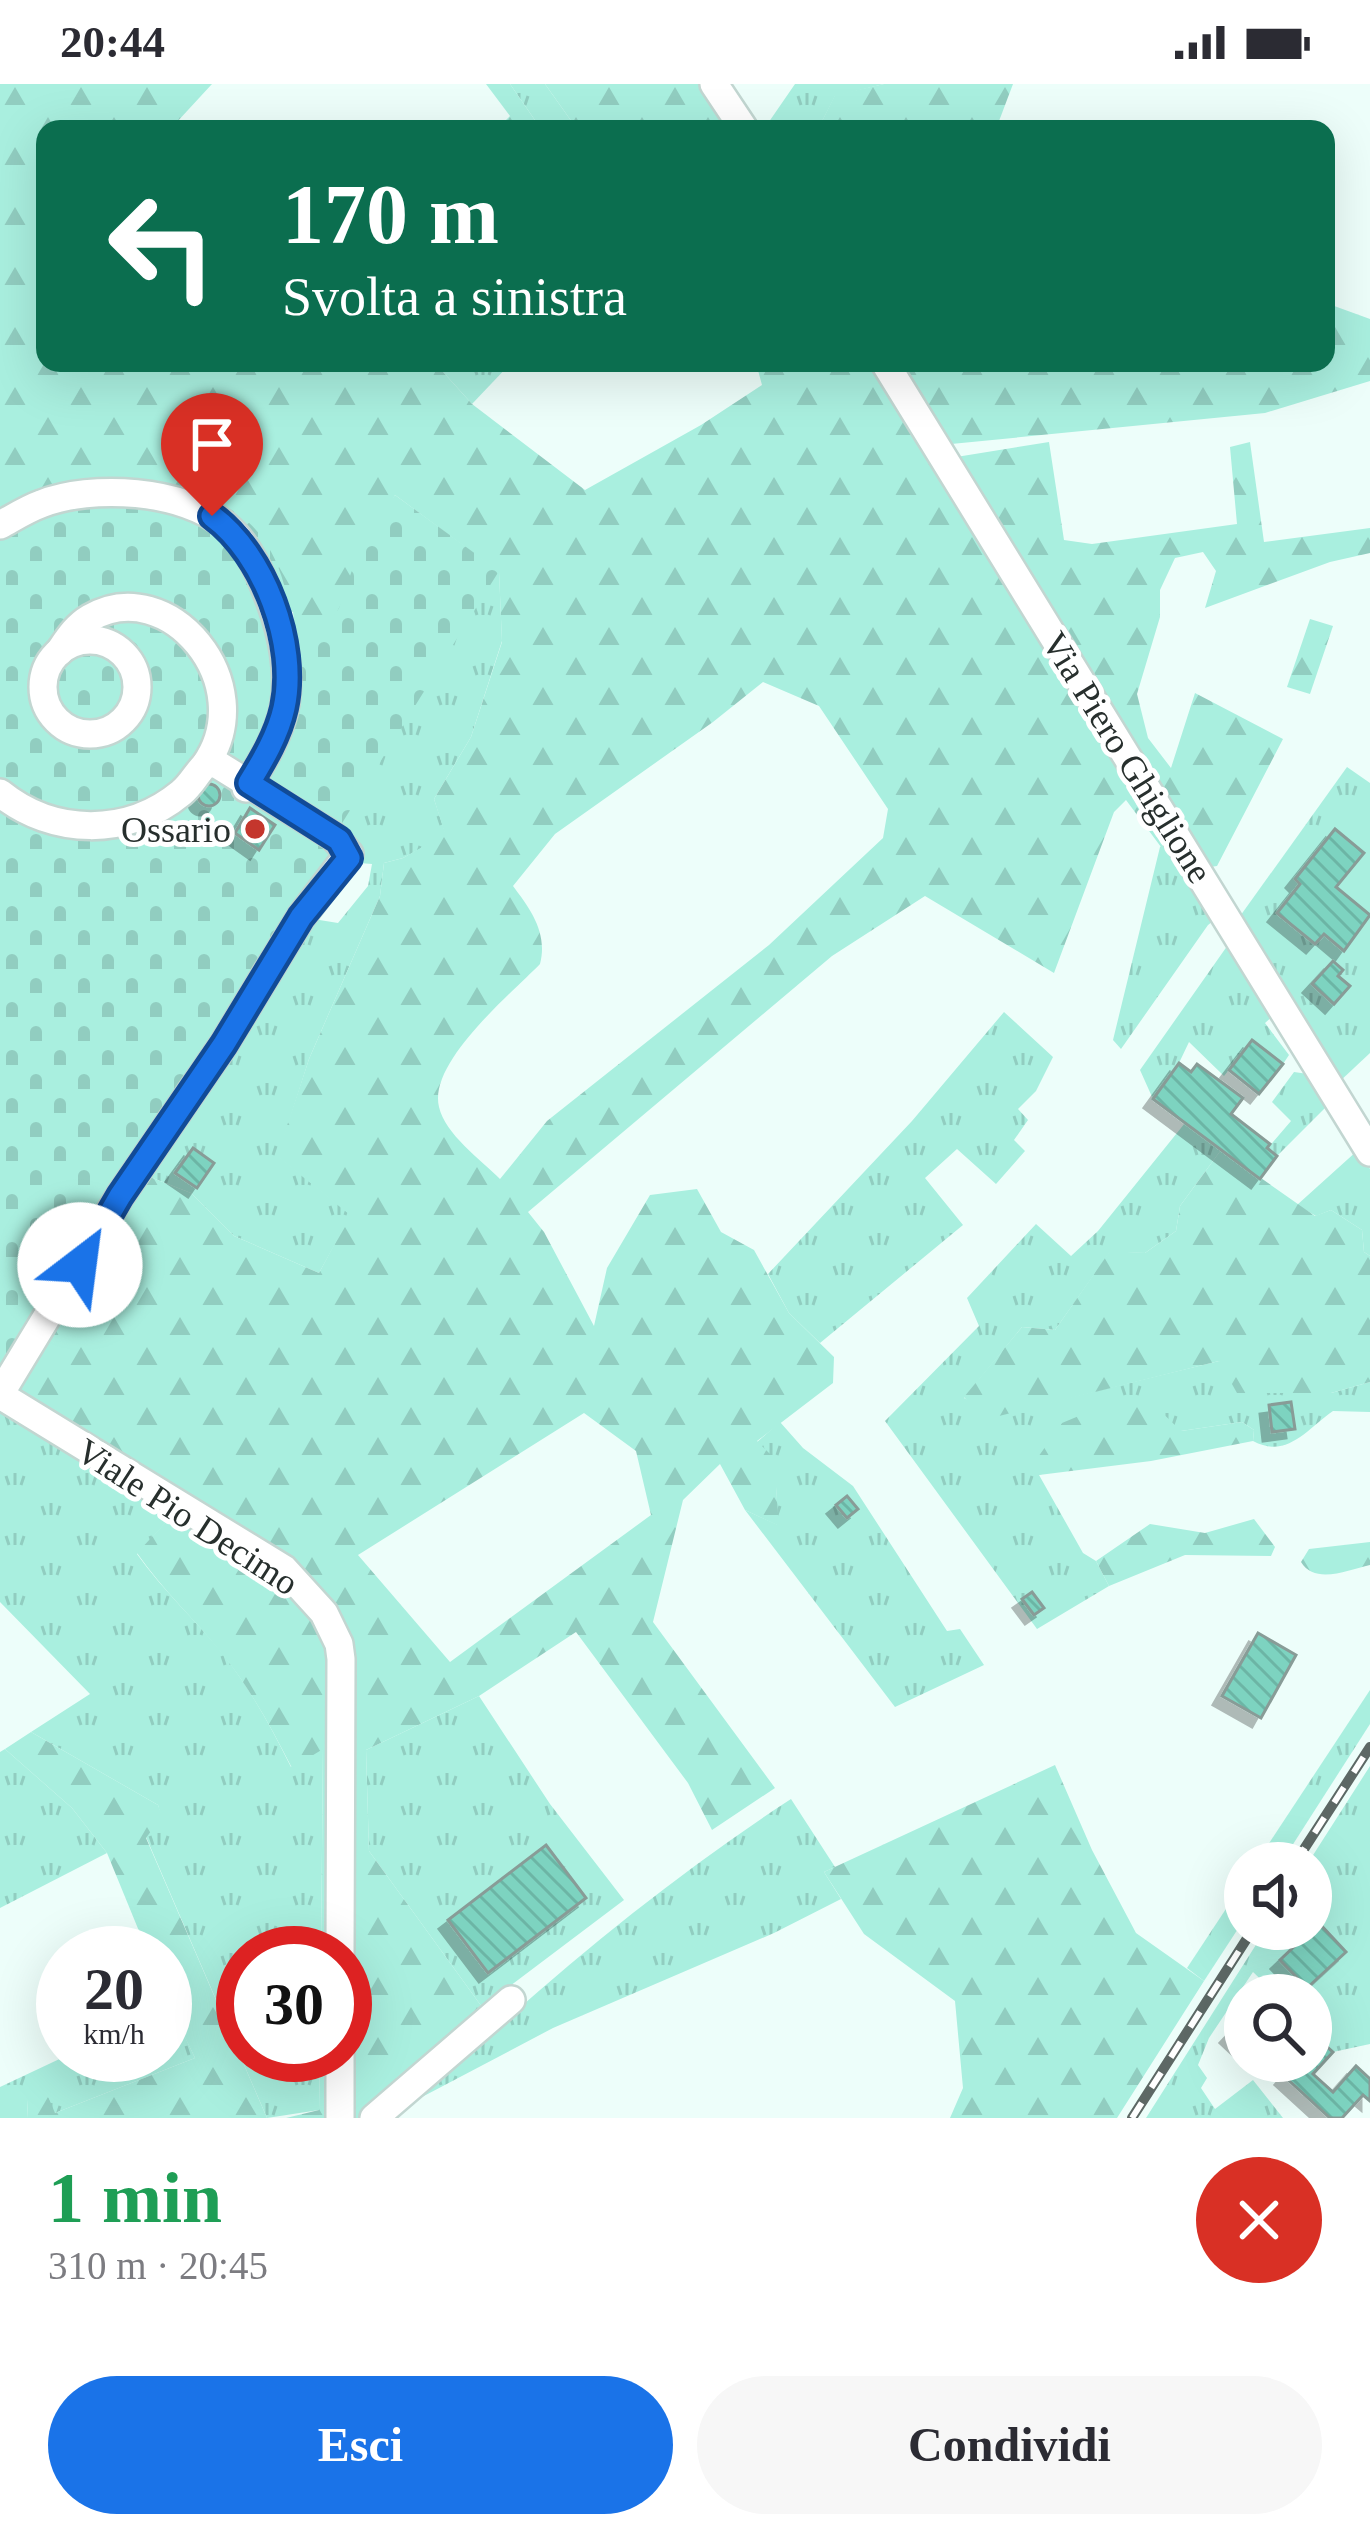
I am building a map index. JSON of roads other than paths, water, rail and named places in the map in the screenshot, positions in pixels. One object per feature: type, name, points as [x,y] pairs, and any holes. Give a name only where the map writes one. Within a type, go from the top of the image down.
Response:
[{"type":"street","points":[[714,84],[738,120]]},
{"type":"street","name":"Via Piero Ghiglione","points":[[891,372],[1370,1152]]},
{"type":"street","points":[[0,526],[65,496],[120,491],[194,508],[228,527],[265,586],[284,652],[285,706],[248,785]]},
{"type":"street","points":[[0,793],[44,819],[99,826],[141,817],[191,785],[223,728],[224,697],[209,660],[180,626],[141,609],[107,610],[75,629],[58,652]]},
{"type":"street","points":[[0,1395],[120,1196],[224,1044],[301,917],[349,858],[346,847],[333,836],[215,763],[205,765]]},
{"type":"street","name":"Viale Pio Decimo","points":[[0,1395],[284,1569],[324,1613],[341,1659],[340,1926]]},
{"type":"street","points":[[374,2118],[511,2000]]},
{"type":"street","points":[[340,2082],[340,2118]]},
{"type":"railway","points":[[1309,1842],[1370,1747]]},
{"type":"railway","points":[[1132,2118],[1240,1950]]},
{"type":"place","name":"Ossario","points":[[255,829]]}]
